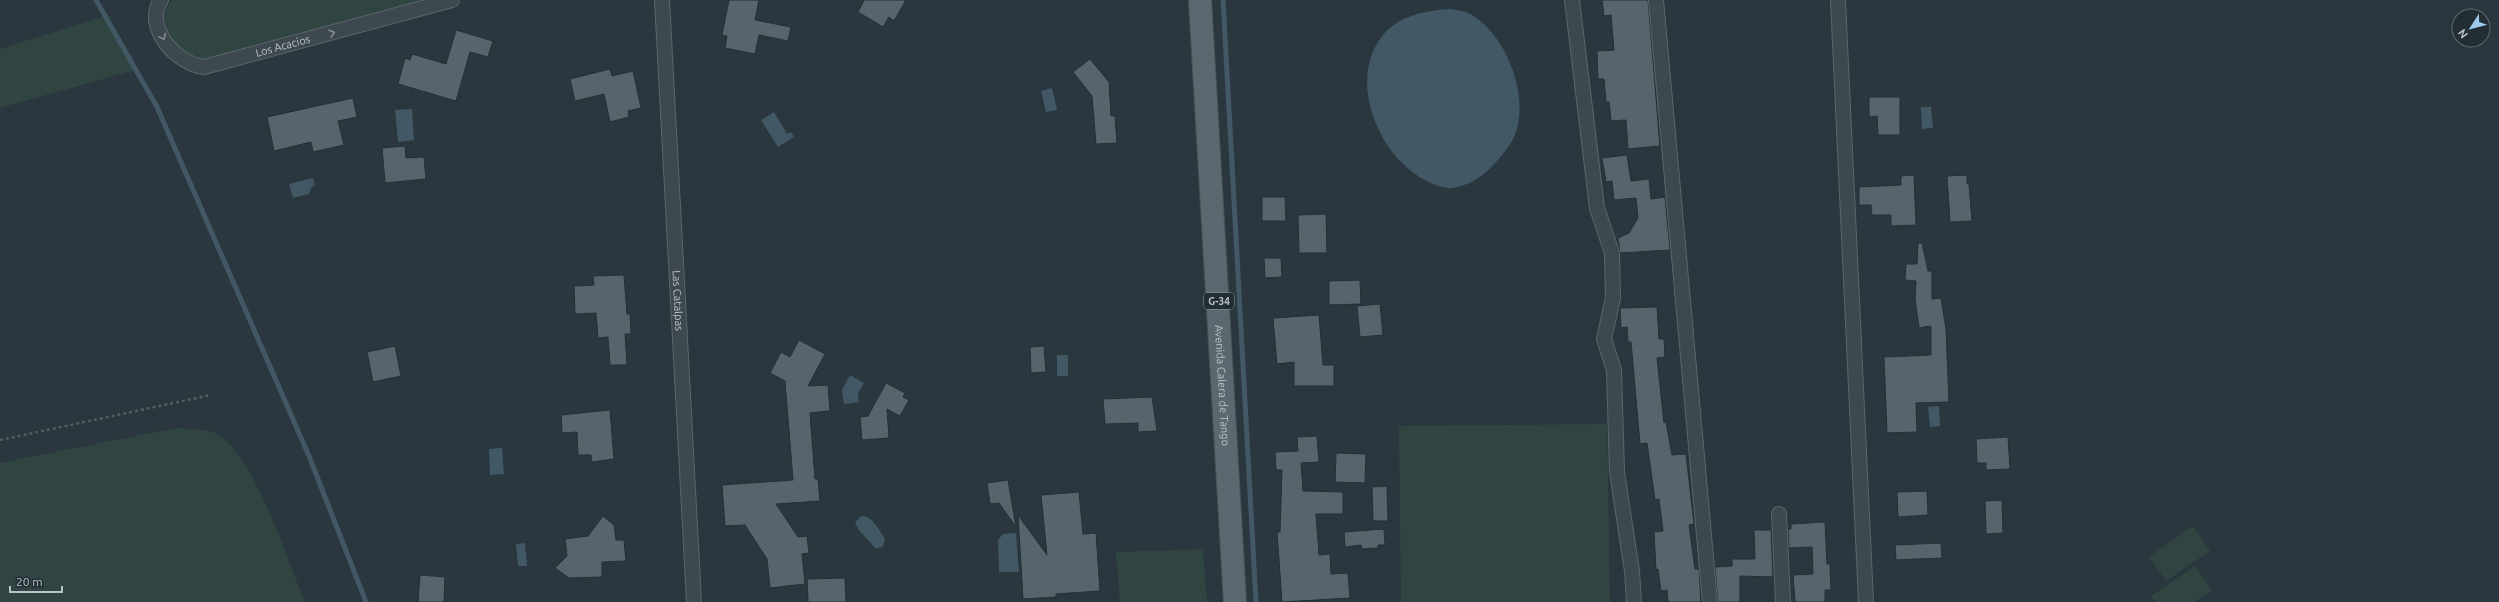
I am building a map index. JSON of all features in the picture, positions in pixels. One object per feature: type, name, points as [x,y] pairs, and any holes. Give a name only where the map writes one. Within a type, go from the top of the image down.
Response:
[{"type":"main road","name":"Avenida Calera de Tango","points":[[1200,0],[1236,602]]},
{"type":"street","name":"Los Acacios","points":[[161,0],[157,6],[158,23],[167,44],[181,60],[204,68],[452,0]]},
{"type":"street","name":"Las Catalpas","points":[[662,0],[694,602]]},
{"type":"street","points":[[1572,0],[1597,208],[1612,253],[1613,298],[1604,339],[1614,370],[1618,472],[1632,571],[1634,602]]},
{"type":"street","points":[[1656,0],[1710,602]]},
{"type":"street","points":[[1838,0],[1866,602]]},
{"type":"street","points":[[1779,514],[1783,602]]},
{"type":"path","points":[[0,440],[212,395]]},
{"type":"green space","points":[[172,0],[440,0],[205,63],[180,51],[170,41],[165,29],[164,17],[168,5]]},
{"type":"green space","points":[[105,16],[135,70],[0,108],[0,49]]},
{"type":"green space","points":[[1607,424],[1610,602],[1401,602],[1399,426]]},
{"type":"green space","points":[[176,428],[201,429],[215,433],[229,444],[243,461],[256,483],[268,509],[305,602],[0,602],[0,463]]},
{"type":"green space","points":[[2193,526],[2210,551],[2166,581],[2149,557]]},
{"type":"green space","points":[[1203,549],[1207,602],[1120,602],[1116,552]]},
{"type":"green space","points":[[2195,566],[2212,590],[2195,602],[2155,602],[2151,596]]},
{"type":"water","points":[[1452,9],[1466,12],[1481,22],[1495,36],[1506,54],[1514,74],[1519,95],[1519,116],[1515,134],[1506,150],[1489,169],[1477,179],[1469,183],[1462,186],[1447,188],[1427,181],[1410,170],[1395,155],[1382,137],[1373,116],[1368,95],[1368,74],[1372,53],[1383,35],[1390,28],[1414,15],[1424,12]]},
{"type":"water","points":[[1052,88],[1057,110],[1046,112],[1041,91]]},
{"type":"water","points":[[1921,107],[1931,107],[1933,128],[1922,129]]},
{"type":"water","points":[[412,109],[414,140],[398,142],[395,110]]},
{"type":"water","points":[[774,112],[787,134],[791,132],[794,137],[778,147],[761,120]]},
{"type":"water","points":[[313,178],[315,185],[311,188],[309,194],[293,198],[289,184]]},
{"type":"water","points":[[1057,355],[1068,355],[1068,376],[1057,376]]},
{"type":"water","points":[[850,375],[864,383],[858,393],[859,402],[844,404],[842,390]]},
{"type":"water","points":[[1939,406],[1940,426],[1930,427],[1928,407]]},
{"type":"water","points":[[502,448],[504,474],[490,475],[489,449]]},
{"type":"water","points":[[861,516],[869,518],[878,528],[885,539],[883,547],[875,548],[858,529],[855,522]]},
{"type":"water","points":[[1016,533],[1019,572],[999,572],[998,540],[1003,534]]},
{"type":"water","points":[[525,543],[527,566],[518,566],[516,544]]},
{"type":"building","points":[[729,0],[759,0],[755,20],[791,27],[788,41],[759,35],[755,54],[725,48],[727,36],[722,35]]},
{"type":"building","points":[[864,0],[906,0],[894,21],[889,17],[883,27],[858,12]]},
{"type":"building","points":[[1602,0],[1648,0],[1660,146],[1628,149],[1626,120],[1611,121],[1609,102],[1606,102],[1604,79],[1598,79],[1597,51],[1614,50],[1611,15],[1604,16]]},
{"type":"building","points":[[456,30],[493,41],[488,57],[470,52],[456,101],[398,84],[405,58],[410,60],[412,54],[446,64]]},
{"type":"building","points":[[1090,59],[1109,82],[1111,116],[1115,116],[1117,143],[1096,144],[1092,96],[1073,72]]},
{"type":"building","points":[[610,69],[612,76],[633,71],[641,108],[628,111],[629,117],[610,122],[604,94],[575,101],[570,79]]},
{"type":"building","points":[[1869,97],[1900,97],[1900,135],[1878,135],[1877,116],[1869,117]]},
{"type":"building","points":[[353,98],[357,117],[338,121],[344,145],[313,152],[311,142],[274,151],[267,117]]},
{"type":"building","points":[[405,146],[406,158],[424,157],[426,179],[385,183],[382,148]]},
{"type":"building","points":[[1627,155],[1631,181],[1649,179],[1651,199],[1665,197],[1670,250],[1620,253],[1618,238],[1629,233],[1638,218],[1636,198],[1614,200],[1612,181],[1606,182],[1602,158]]},
{"type":"building","points":[[1914,175],[1916,225],[1891,226],[1891,215],[1872,215],[1871,205],[1859,205],[1859,187],[1901,185],[1901,176]]},
{"type":"building","points":[[1967,175],[1972,221],[1950,222],[1947,176]]},
{"type":"building","points":[[1262,197],[1285,197],[1286,221],[1262,221]]},
{"type":"building","points":[[1326,214],[1327,253],[1299,253],[1298,215]]},
{"type":"building","points":[[1918,243],[1922,243],[1928,271],[1932,271],[1932,299],[1941,298],[1946,329],[1949,402],[1916,403],[1917,432],[1887,433],[1884,357],[1931,355],[1931,326],[1919,328],[1915,299],[1916,281],[1905,280],[1906,264],[1917,264]]},
{"type":"building","points":[[1264,258],[1281,258],[1282,277],[1265,278]]},
{"type":"building","points":[[624,275],[627,314],[630,314],[631,334],[625,334],[627,365],[610,365],[608,337],[598,338],[596,313],[575,314],[574,286],[594,285],[593,276]]},
{"type":"building","points":[[1360,280],[1361,304],[1329,305],[1329,281]]},
{"type":"building","points":[[1380,304],[1383,335],[1360,337],[1357,306]]},
{"type":"building","points":[[1657,307],[1659,339],[1664,339],[1665,357],[1657,358],[1664,423],[1666,422],[1672,455],[1686,454],[1694,524],[1689,525],[1695,569],[1699,569],[1701,602],[1668,602],[1667,590],[1661,591],[1658,569],[1656,570],[1654,532],[1663,531],[1659,499],[1655,500],[1647,443],[1640,444],[1631,342],[1628,342],[1627,327],[1621,328],[1620,308]]},
{"type":"building","points":[[1319,315],[1323,365],[1334,365],[1334,386],[1294,386],[1294,362],[1277,364],[1273,318]]},
{"type":"building","points":[[799,340],[825,354],[808,386],[828,385],[830,411],[810,413],[815,479],[818,479],[820,501],[776,504],[798,537],[807,536],[809,553],[802,554],[805,584],[770,588],[767,559],[745,525],[725,526],[722,485],[793,480],[785,381],[770,373],[781,352],[790,357]]},
{"type":"building","points":[[395,346],[401,376],[373,382],[367,352]]},
{"type":"building","points":[[1044,346],[1046,372],[1031,373],[1030,347]]},
{"type":"building","points":[[886,383],[905,393],[903,397],[909,400],[900,416],[887,409],[889,438],[862,440],[860,417],[868,416]]},
{"type":"building","points":[[1152,397],[1157,431],[1138,432],[1138,423],[1105,424],[1103,399]]},
{"type":"building","points":[[610,410],[614,459],[592,462],[591,455],[578,455],[577,432],[562,433],[561,415]]},
{"type":"building","points":[[1317,436],[1319,462],[1301,463],[1303,491],[1343,492],[1343,514],[1316,514],[1319,555],[1330,554],[1331,574],[1348,573],[1350,598],[1282,602],[1277,532],[1280,532],[1282,470],[1276,470],[1275,452],[1298,451],[1297,437]]},
{"type":"building","points":[[2008,437],[2010,469],[1986,470],[1986,463],[1977,463],[1976,439]]},
{"type":"building","points":[[1336,453],[1366,454],[1365,483],[1335,482]]},
{"type":"building","points":[[1008,480],[1016,527],[999,503],[990,504],[987,483]]},
{"type":"building","points":[[1387,486],[1388,521],[1373,521],[1372,487]]},
{"type":"building","points":[[1927,491],[1928,515],[1898,517],[1897,492]]},
{"type":"building","points":[[1079,492],[1083,534],[1096,533],[1100,591],[1056,594],[1056,597],[1023,599],[1018,515],[1047,555],[1041,495]]},
{"type":"building","points":[[2002,500],[2003,533],[1986,534],[1985,501]]},
{"type":"building","points":[[603,516],[614,525],[616,540],[624,540],[626,561],[602,562],[602,577],[569,578],[555,568],[567,556],[565,539],[588,536]]},
{"type":"building","points":[[1825,522],[1827,564],[1830,564],[1831,590],[1825,590],[1825,602],[1795,602],[1793,575],[1813,574],[1812,547],[1789,548],[1788,529],[1791,529],[1791,524]]},
{"type":"building","points":[[1384,529],[1385,545],[1378,545],[1378,548],[1362,549],[1361,545],[1345,547],[1344,532]]},
{"type":"building","points":[[1754,530],[1771,530],[1773,577],[1740,576],[1740,602],[1718,602],[1715,567],[1732,566],[1732,559],[1755,559]]},
{"type":"building","points":[[1941,543],[1942,558],[1896,560],[1895,545]]},
{"type":"building","points":[[420,575],[445,577],[444,602],[418,602]]},
{"type":"building","points":[[845,578],[846,602],[808,602],[807,579]]},
{"type":"waterway","points":[[96,0],[157,107],[309,456],[366,602]]},
{"type":"waterway","points":[[1223,0],[1256,602]]}]
